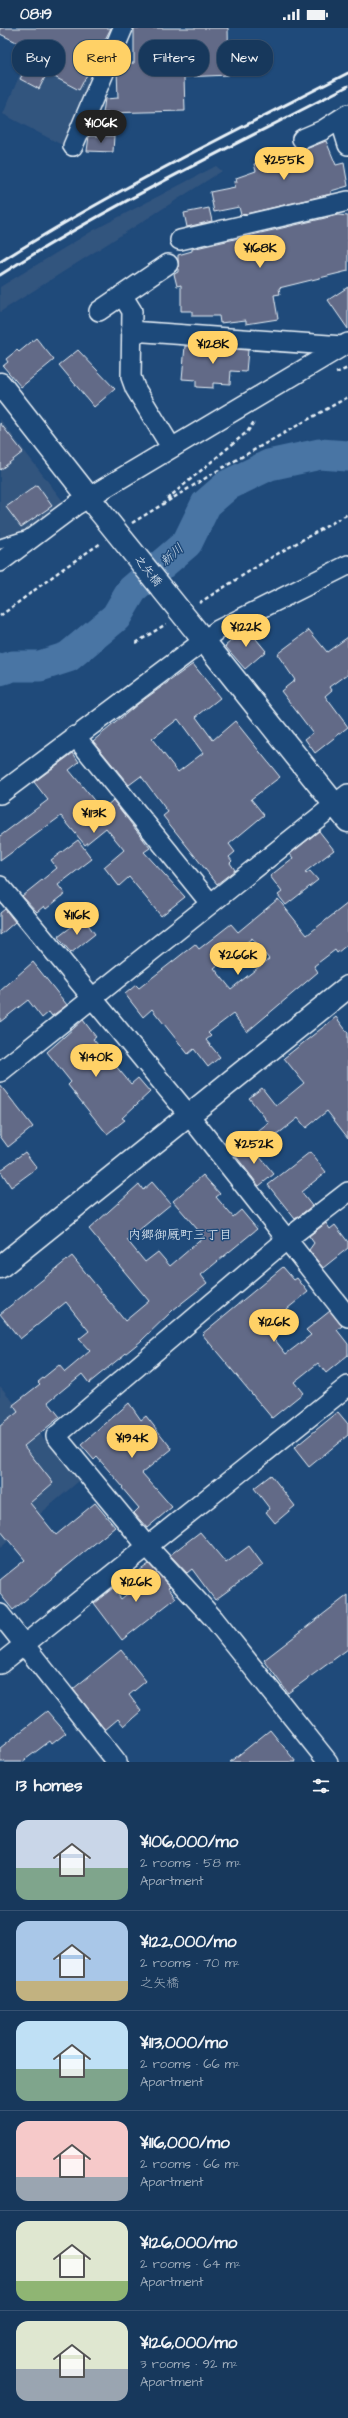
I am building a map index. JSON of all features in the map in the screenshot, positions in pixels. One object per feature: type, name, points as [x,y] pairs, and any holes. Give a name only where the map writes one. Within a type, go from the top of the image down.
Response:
[{"type":"street","points":[[73,146],[123,28]]},
{"type":"street","points":[[302,138],[323,130],[344,116],[348,145]]},
{"type":"street","points":[[180,240],[348,201]]},
{"type":"street","points":[[99,311],[168,264]]},
{"type":"street","points":[[122,295],[132,311],[131,377],[135,388],[171,447]]},
{"type":"street","points":[[131,331],[346,345]]},
{"type":"street","points":[[0,562],[43,529],[94,503],[171,447],[346,345]]},
{"type":"street","name":"之矢橋","points":[[0,384],[201,636],[344,806]]},
{"type":"street","points":[[0,794],[201,636],[218,630],[348,565]]},
{"type":"street","points":[[75,736],[210,903]]},
{"type":"street","points":[[0,1072],[210,903],[344,806]]},
{"type":"street","points":[[0,886],[188,1114],[348,1317]]},
{"type":"street","points":[[0,1267],[188,1114],[348,987]]},
{"type":"street","points":[[328,1762],[214,1619],[146,1545],[56,1436],[286,1240],[348,1192]]},
{"type":"street","points":[[0,1664],[146,1545],[348,1386]]},
{"type":"street","points":[[0,1614],[117,1762]]},
{"type":"lane","points":[[0,544],[43,529]]},
{"type":"path","points":[[129,525],[307,419],[348,397]]},
{"type":"path","points":[[162,504],[248,431],[256,419]]},
{"type":"path","points":[[194,606],[272,557],[348,514]]},
{"type":"path","points":[[0,616],[64,568],[103,542]]},
{"type":"path","points":[[136,643],[168,622]]},
{"type":"shaded area","points":[[40,28],[76,28],[102,40],[73,40],[73,76],[95,76],[64,146],[3,114],[19,76],[65,76],[65,40],[35,40]]},
{"type":"shaded area","points":[[216,166],[222,171],[0,312],[0,287],[94,230]]},
{"type":"shaded area","points":[[0,419],[65,504],[0,554]]},
{"type":"shaded area","points":[[0,1386],[79,1481],[0,1548]]},
{"type":"building","points":[[0,28],[111,28],[105,40],[73,40],[73,76],[86,76],[79,90],[53,76],[65,76],[65,40],[12,40],[0,34]]},
{"type":"building","points":[[134,28],[228,28],[228,40],[217,40],[217,76],[209,76],[209,40],[139,40],[139,76],[206,76],[184,77],[185,111],[103,113],[105,99],[118,98],[117,76],[131,76],[131,63],[134,63]]},
{"type":"building","points":[[22,76],[46,76],[39,89],[20,79]]},
{"type":"building","points":[[89,136],[114,136],[113,152],[87,151]]},
{"type":"building","points":[[326,141],[336,165],[344,163],[348,186],[331,191],[331,194],[241,215],[239,207],[214,212],[210,192],[235,187],[234,182],[237,182],[236,178],[256,171],[254,164],[285,149],[286,152],[296,148],[306,149]]},
{"type":"building","points":[[209,208],[212,221],[187,227],[184,213]]},
{"type":"building","points":[[338,215],[348,216],[348,271],[279,288],[280,294],[274,295],[278,319],[246,324],[246,320],[220,323],[219,316],[192,316],[192,311],[181,311],[181,285],[177,286],[174,274],[178,272],[178,255],[192,251],[192,249]]},
{"type":"building","points":[[348,287],[348,329],[328,300]]},
{"type":"building","points":[[36,338],[54,360],[21,387],[3,366],[8,362],[6,359],[17,350],[19,352]]},
{"type":"building","points":[[185,346],[248,350],[246,372],[231,371],[230,384],[213,383],[213,388],[196,387],[196,380],[182,379]]},
{"type":"building","points":[[78,350],[115,389],[94,407],[59,365]]},
{"type":"building","points":[[0,423],[23,452],[0,470]]},
{"type":"building","points":[[37,485],[52,506],[21,527],[6,507]]},
{"type":"building","points":[[247,628],[266,651],[245,669],[225,646]]},
{"type":"building","points":[[309,630],[327,652],[348,637],[348,674],[330,687],[332,690],[325,696],[348,727],[315,753],[305,739],[313,733],[281,691],[295,680],[277,654]]},
{"type":"building","points":[[193,664],[220,698],[196,717],[213,740],[235,721],[280,777],[251,799],[264,815],[229,844],[235,852],[229,857],[232,861],[230,863],[235,870],[217,884],[163,816],[168,812],[141,776],[129,785],[93,741],[138,704]],"holes":[[[178,719],[203,753],[178,772],[152,739]]]},
{"type":"building","points":[[73,753],[79,762],[69,770],[102,810],[113,800],[150,848],[144,852],[185,897],[161,916],[129,877],[119,886],[104,867],[124,850],[106,828],[85,845],[61,816],[0,861],[0,836],[48,800],[34,782]]},
{"type":"building","points":[[319,831],[334,850],[305,872],[306,874],[310,871],[318,880],[286,905],[278,895],[282,892],[270,876],[293,858],[290,854]]},
{"type":"building","points":[[78,840],[92,859],[58,885],[65,894],[46,909],[44,906],[37,912],[22,896],[57,868],[51,860]]},
{"type":"building","points":[[278,899],[307,935],[348,903],[348,944],[337,953],[335,950],[314,966],[318,972],[247,1032],[233,1014],[208,1033],[211,1036],[206,1040],[220,1057],[208,1067],[194,1049],[188,1054],[152,1009],[143,1017],[125,994],[136,985],[139,988],[195,944],[199,949],[231,924],[238,932]],"holes":[[[252,938],[269,959],[231,989],[214,968]]]},
{"type":"building","points":[[5,909],[15,922],[0,935],[0,913]]},
{"type":"building","points":[[83,918],[95,934],[71,953],[58,937]]},
{"type":"building","points":[[33,962],[67,1005],[52,1016],[49,1012],[42,1018],[28,1000],[0,1022],[0,991]]},
{"type":"building","points":[[336,1017],[348,1033],[348,1138],[327,1111],[306,1128],[298,1118],[263,1146],[254,1135],[269,1123],[249,1098],[262,1088],[276,1106],[304,1083],[284,1058]]},
{"type":"building","points":[[83,1020],[96,1037],[93,1039],[131,1084],[138,1078],[150,1092],[122,1118],[125,1120],[107,1134],[68,1085],[71,1082],[47,1052]]},
{"type":"building","points":[[0,1085],[33,1127],[8,1147],[0,1136]]},
{"type":"building","points":[[249,1144],[274,1174],[259,1186],[235,1155]]},
{"type":"building","points":[[25,1152],[37,1168],[11,1187],[0,1170]]},
{"type":"building","points":[[310,1152],[326,1172],[301,1192],[312,1206],[295,1219],[268,1185]]},
{"type":"building","points":[[203,1175],[220,1194],[216,1197],[233,1217],[241,1210],[257,1229],[201,1275],[207,1283],[173,1310],[141,1341],[89,1383],[82,1374],[48,1402],[60,1417],[24,1446],[53,1483],[30,1503],[56,1535],[95,1503],[115,1527],[13,1610],[0,1594],[0,1580],[25,1560],[0,1530],[0,1426],[18,1412],[13,1405],[40,1384],[38,1382],[59,1365],[65,1372],[90,1351],[79,1339],[89,1331],[66,1302],[20,1339],[0,1314],[72,1256],[125,1321],[149,1301],[89,1229],[139,1184],[143,1190],[152,1182],[171,1204],[127,1240],[145,1262],[158,1252],[170,1266],[204,1237],[173,1201]]},
{"type":"building","points":[[326,1223],[330,1229],[335,1225],[348,1242],[348,1248],[323,1268],[309,1250],[314,1243],[309,1236]]},
{"type":"building","points":[[283,1267],[294,1280],[297,1278],[308,1292],[282,1313],[285,1317],[268,1331],[286,1354],[311,1335],[306,1330],[330,1311],[342,1326],[337,1330],[348,1344],[348,1355],[326,1373],[318,1363],[294,1382],[303,1393],[272,1418],[202,1334]]},
{"type":"building","points":[[129,1403],[141,1420],[146,1416],[172,1449],[142,1473],[172,1507],[147,1528],[134,1513],[139,1508],[122,1488],[123,1487],[97,1457],[94,1460],[81,1445]]},
{"type":"building","points":[[338,1412],[348,1424],[348,1435],[309,1467],[294,1448]]},
{"type":"building","points":[[271,1475],[295,1506],[275,1523],[266,1512],[270,1509],[254,1488]]},
{"type":"building","points":[[200,1532],[226,1563],[249,1546],[263,1565],[215,1600],[192,1569],[187,1573],[170,1555]]},
{"type":"building","points":[[149,1564],[170,1587],[168,1588],[176,1598],[122,1640],[94,1603],[113,1588],[121,1599],[145,1580],[139,1571]]},
{"type":"building","points":[[348,1595],[348,1649],[288,1693],[264,1660]]},
{"type":"building","points":[[121,1650],[146,1681],[129,1695],[141,1711],[124,1726],[118,1719],[105,1730],[73,1689]]},
{"type":"building","points":[[47,1711],[66,1733],[52,1744],[50,1741],[22,1762],[0,1762],[0,1748]]},
{"type":"building","points":[[270,1730],[296,1762],[230,1762]]},
{"type":"waterway","name":"新川","points":[[0,670],[13,666],[40,666],[68,657],[116,617],[132,590],[187,543],[206,504],[228,485],[269,465],[320,454],[348,456]]},
{"type":"railway","points":[[0,262],[128,187],[216,140],[348,73]]},
{"type":"railway","points":[[0,275],[128,200],[348,86]]},
{"type":"district","name":"内郷御厩町三丁目","points":[[180,1235]]}]
